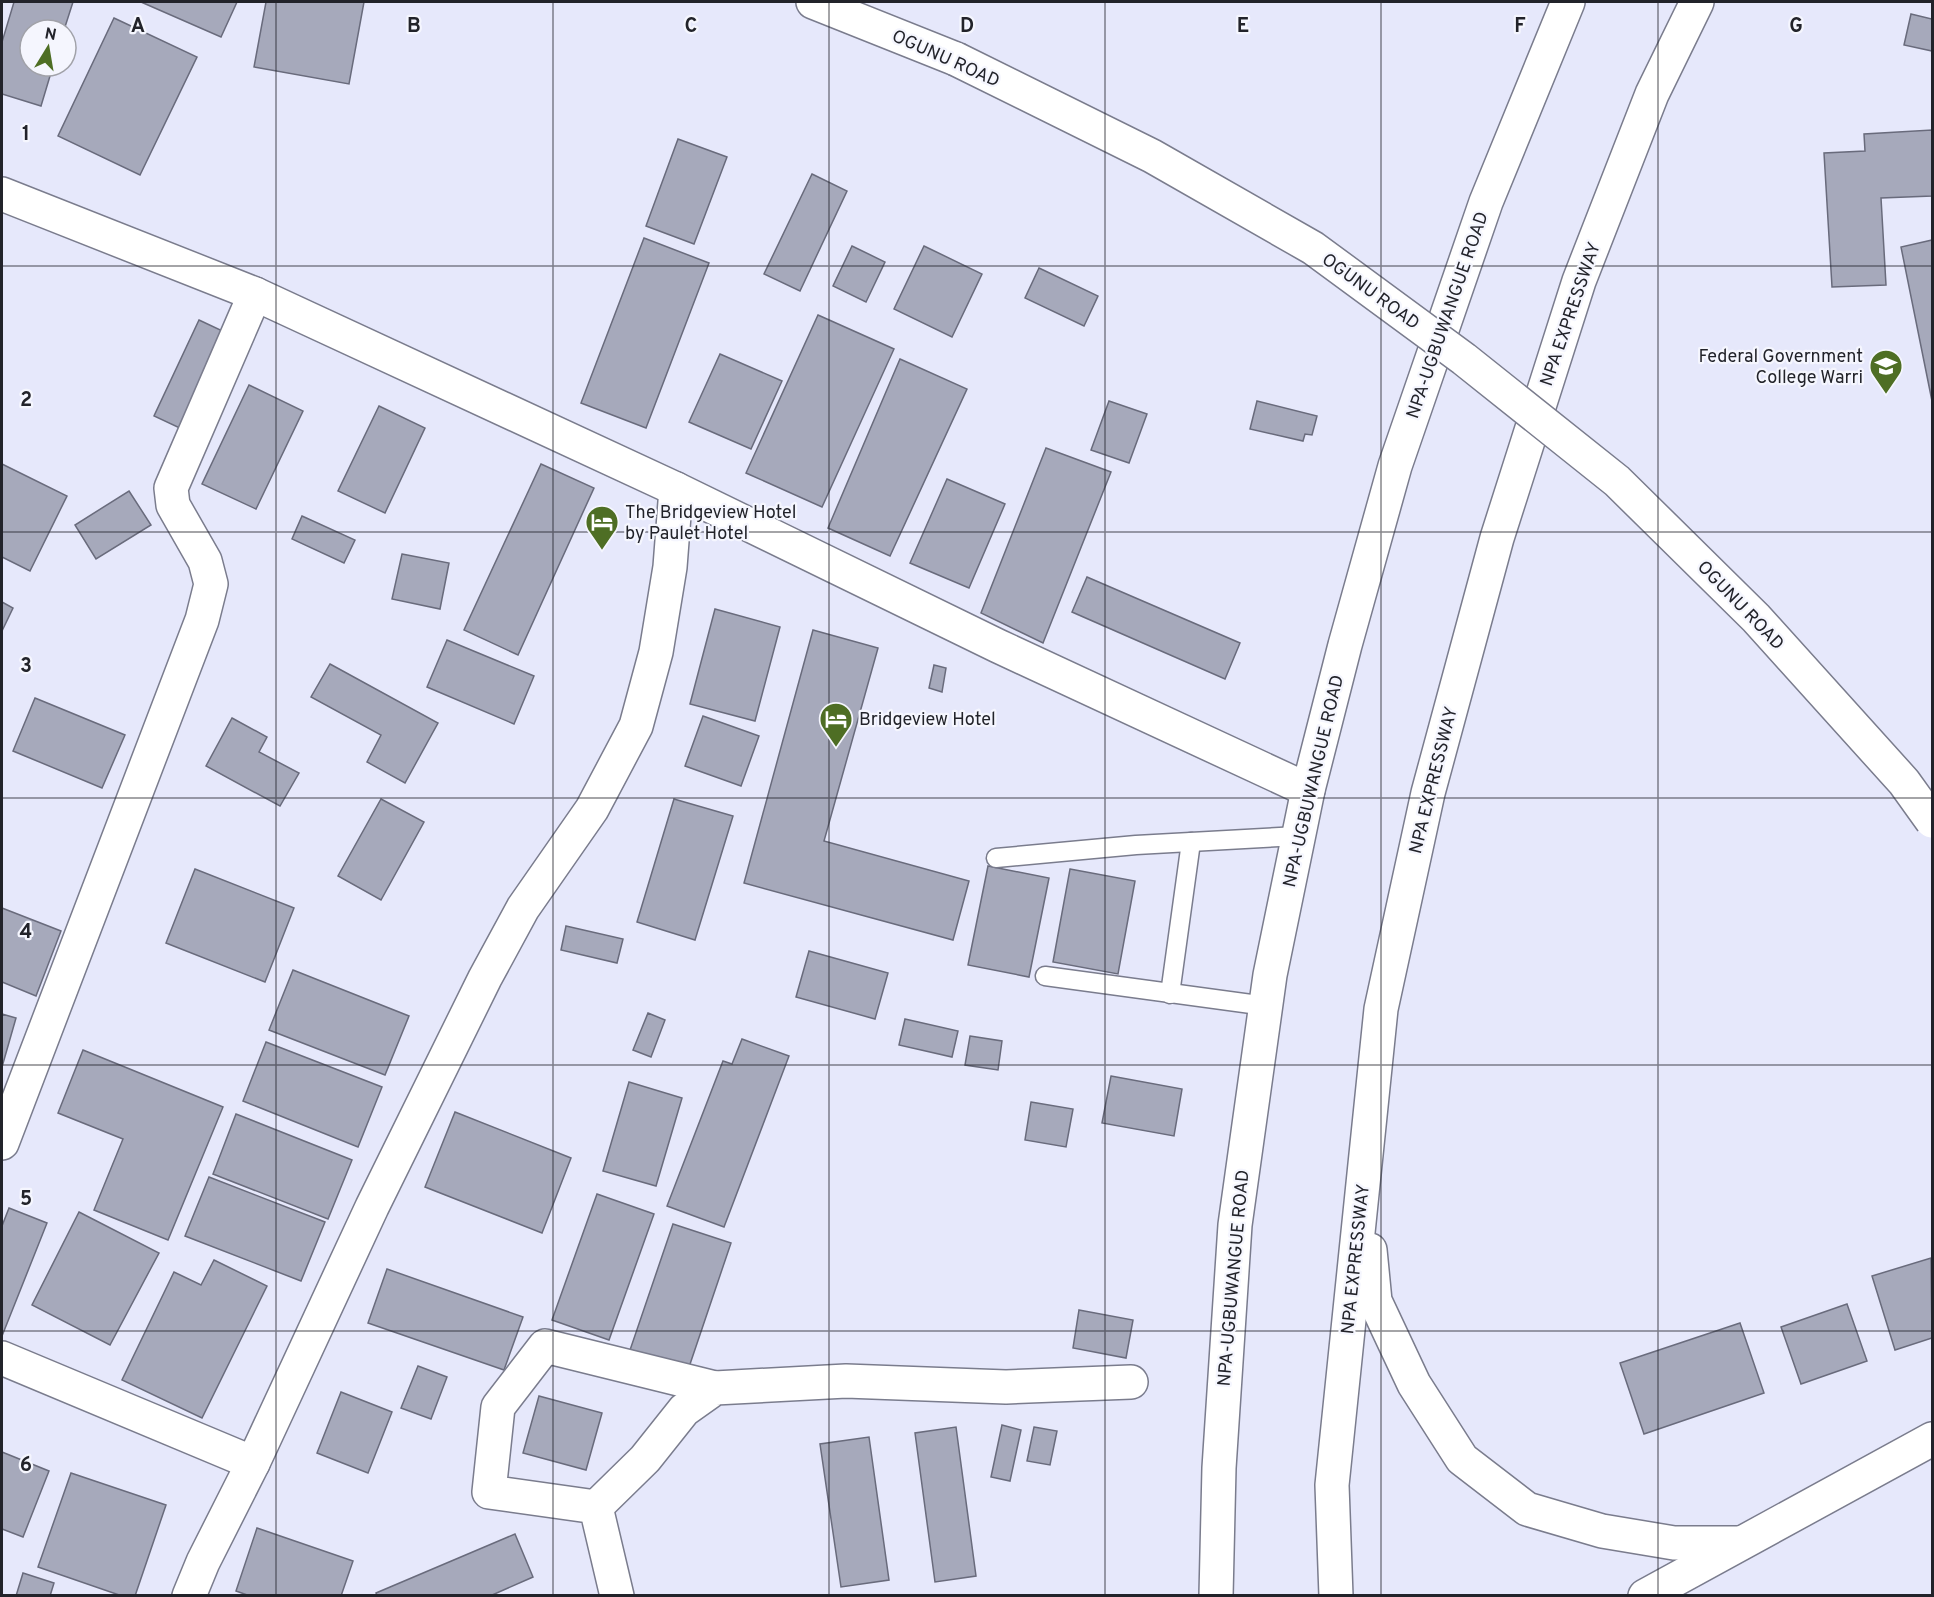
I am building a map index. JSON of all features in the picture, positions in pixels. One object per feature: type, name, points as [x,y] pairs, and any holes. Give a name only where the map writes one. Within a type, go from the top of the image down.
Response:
[{"type":"main road","name":"OGUNU ROAD","points":[[813,2],[956,59],[1152,156],[1313,248],[1464,359],[1617,482],[1740,602],[1904,782],[1932,821]]},
{"type":"main road","name":"NPA-UGBUWANGUE ROAD","points":[[1216,1596],[1218,1468],[1234,1225],[1266,1006],[1308,790],[1345,645],[1395,466],[1486,202],[1568,2]]},
{"type":"main road","name":"NPA EXPRESSWAY","points":[[1336,1596],[1332,1485],[1363,1175],[1384,997],[1428,793],[1497,538],[1579,282],[1652,94],[1697,2]]},
{"type":"main road","points":[[2,194],[255,294],[675,489],[998,646],[1308,790]]},
{"type":"main road","points":[[2,1143],[202,620],[211,584],[205,561],[173,505],[171,488],[255,294]]},
{"type":"main road","points":[[189,1596],[203,1562],[253,1463],[372,1207],[485,978],[523,908],[592,809],[636,726],[656,652],[670,567],[675,489]]},
{"type":"main road","points":[[1363,1175],[1375,1301],[1414,1384],[1462,1459],[1527,1509],[1602,1532],[1674,1543],[1738,1544]]},
{"type":"main road","points":[[596,1507],[489,1492],[498,1407],[545,1346],[715,1388],[846,1381],[1006,1387],[1131,1382]]},
{"type":"main road","points":[[2,1358],[253,1463]]},
{"type":"main road","points":[[596,1507],[645,1459],[684,1410],[715,1388]]},
{"type":"main road","points":[[1645,1596],[1932,1439]]},
{"type":"main road","points":[[596,1507],[617,1596]]},
{"type":"lane","points":[[996,858],[1191,842],[1299,836]]},
{"type":"lane","points":[[1170,994],[1191,842]]},
{"type":"lane","points":[[1046,976],[1266,1006]]},
{"type":"building","points":[[14,2],[73,2],[68,18],[18,18],[18,78],[49,78],[41,106],[2,94],[2,42]]},
{"type":"building","points":[[141,2],[237,2],[221,37]]},
{"type":"building","points":[[266,2],[364,2],[349,84],[254,67]]},
{"type":"building","points":[[1911,14],[1932,19],[1932,51],[1904,45]]},
{"type":"building","points":[[114,18],[197,57],[140,175],[58,136]]},
{"type":"building","points":[[1932,130],[1932,196],[1881,198],[1886,285],[1832,287],[1824,153],[1865,151],[1864,134]]},
{"type":"building","points":[[678,139],[727,157],[694,244],[646,226]]},
{"type":"building","points":[[812,174],[847,191],[800,291],[764,274]]},
{"type":"building","points":[[644,238],[709,263],[646,428],[581,403]]},
{"type":"building","points":[[1932,240],[1932,401],[1901,247]]},
{"type":"building","points":[[852,246],[885,262],[866,302],[833,286]]},
{"type":"building","points":[[924,246],[982,274],[952,337],[894,309]]},
{"type":"building","points":[[1039,268],[1098,296],[1084,326],[1025,298]]},
{"type":"building","points":[[818,315],[894,349],[822,507],[746,473]]},
{"type":"building","points":[[199,320],[229,334],[184,430],[154,416]]},
{"type":"building","points":[[720,354],[782,381],[751,449],[689,422]]},
{"type":"building","points":[[900,359],[967,389],[890,556],[828,528]]},
{"type":"building","points":[[249,385],[303,411],[256,509],[202,484]]},
{"type":"building","points":[[1109,401],[1147,414],[1129,463],[1091,450]]},
{"type":"building","points":[[1257,401],[1317,416],[1312,435],[1305,434],[1303,441],[1250,429]]},
{"type":"building","points":[[379,406],[425,428],[385,513],[338,491]]},
{"type":"building","points":[[1046,448],[1111,472],[1043,643],[981,613]]},
{"type":"building","points":[[2,464],[67,496],[30,571],[2,557]]},
{"type":"building","points":[[541,464],[594,488],[518,655],[464,630]]},
{"type":"building","points":[[947,479],[1005,504],[969,588],[910,563]]},
{"type":"building","points":[[129,491],[151,525],[96,559],[75,525]]},
{"type":"building","points":[[302,516],[355,540],[344,563],[292,539]]},
{"type":"building","points":[[402,554],[449,563],[440,609],[392,599]]},
{"type":"building","points":[[1087,577],[1240,643],[1225,679],[1072,612]]},
{"type":"building","points":[[2,602],[13,608],[2,631]]},
{"type":"building","points":[[715,609],[780,627],[755,721],[690,704]]},
{"type":"building","points":[[813,630],[878,648],[824,841],[969,881],[953,940],[744,883]]},
{"type":"building","points":[[447,640],[534,676],[514,724],[427,687]]},
{"type":"building","points":[[330,664],[438,723],[405,783],[367,762],[381,735],[311,697]]},
{"type":"building","points":[[934,665],[946,668],[942,692],[929,688]]},
{"type":"building","points":[[35,698],[125,735],[102,788],[13,751]]},
{"type":"building","points":[[703,716],[759,736],[741,786],[685,766]]},
{"type":"building","points":[[232,718],[267,737],[259,752],[299,773],[280,806],[206,766]]},
{"type":"building","points":[[381,799],[424,822],[381,900],[338,876]]},
{"type":"building","points":[[674,799],[733,816],[695,940],[637,922]]},
{"type":"building","points":[[988,866],[1049,878],[1029,977],[968,965]]},
{"type":"building","points":[[195,869],[294,908],[265,982],[166,943]]},
{"type":"building","points":[[1070,869],[1135,881],[1118,974],[1053,962]]},
{"type":"building","points":[[2,908],[61,931],[36,996],[2,982]]},
{"type":"building","points":[[566,926],[623,939],[617,963],[561,950]]},
{"type":"building","points":[[809,951],[888,973],[875,1019],[796,997]]},
{"type":"building","points":[[293,970],[409,1016],[385,1075],[269,1030]]},
{"type":"building","points":[[648,1013],[665,1020],[651,1057],[633,1050]]},
{"type":"building","points":[[2,1014],[16,1018],[2,1067]]},
{"type":"building","points":[[905,1019],[958,1031],[952,1057],[899,1045]]},
{"type":"building","points":[[970,1036],[1002,1041],[998,1070],[965,1065]]},
{"type":"building","points":[[742,1039],[789,1056],[724,1227],[667,1206],[723,1061],[732,1064]]},
{"type":"building","points":[[266,1042],[382,1087],[358,1147],[243,1101]]},
{"type":"building","points":[[83,1050],[223,1107],[168,1240],[94,1210],[123,1139],[58,1113]]},
{"type":"building","points":[[1111,1076],[1182,1089],[1174,1136],[1102,1123]]},
{"type":"building","points":[[629,1082],[682,1098],[656,1186],[603,1171]]},
{"type":"building","points":[[1031,1102],[1073,1109],[1066,1147],[1025,1140]]},
{"type":"building","points":[[455,1112],[571,1158],[542,1233],[425,1187]]},
{"type":"building","points":[[236,1114],[352,1160],[328,1219],[213,1174]]},
{"type":"building","points":[[209,1177],[325,1222],[301,1281],[185,1236]]},
{"type":"building","points":[[597,1194],[654,1214],[609,1340],[552,1320]]},
{"type":"building","points":[[9,1208],[47,1223],[2,1336],[2,1226]]},
{"type":"building","points":[[79,1212],[159,1253],[110,1345],[32,1305]]},
{"type":"building","points":[[673,1224],[731,1243],[687,1373],[629,1353]]},
{"type":"building","points":[[1931,1258],[1932,1338],[1895,1350],[1872,1276]]},
{"type":"building","points":[[214,1260],[267,1286],[202,1418],[122,1380],[174,1272],[201,1285]]},
{"type":"building","points":[[387,1269],[523,1317],[504,1370],[368,1323]]},
{"type":"building","points":[[1847,1304],[1867,1361],[1801,1384],[1781,1327]]},
{"type":"building","points":[[1079,1310],[1133,1320],[1126,1358],[1073,1348]]},
{"type":"building","points":[[1740,1323],[1764,1393],[1644,1434],[1620,1363]]},
{"type":"building","points":[[418,1366],[447,1377],[431,1419],[401,1408]]},
{"type":"building","points":[[341,1392],[392,1412],[368,1473],[317,1453]]},
{"type":"building","points":[[539,1396],[602,1413],[586,1470],[523,1453]]},
{"type":"building","points":[[1002,1425],[1021,1430],[1010,1481],[991,1477]]},
{"type":"building","points":[[956,1427],[976,1576],[935,1582],[915,1433]]},
{"type":"building","points":[[1034,1427],[1057,1431],[1050,1465],[1027,1461]]},
{"type":"building","points":[[869,1437],[889,1580],[841,1587],[820,1444]]},
{"type":"building","points":[[2,1452],[49,1471],[23,1537],[2,1529]]},
{"type":"building","points":[[71,1473],[166,1505],[135,1596],[122,1596],[38,1567]]},
{"type":"building","points":[[257,1528],[353,1561],[341,1596],[250,1596],[236,1591]]},
{"type":"building","points":[[515,1534],[533,1577],[490,1596],[377,1596],[376,1593]]},
{"type":"building","points":[[23,1573],[54,1583],[50,1596],[16,1596]]},
{"type":"place","name":"Federal Government College Warri","points":[[1886,395]]},
{"type":"place","name":"The Bridgeview Hotel by Paulet Hotel","points":[[602,551]]},
{"type":"place","name":"Bridgeview Hotel","points":[[836,748]]}]
